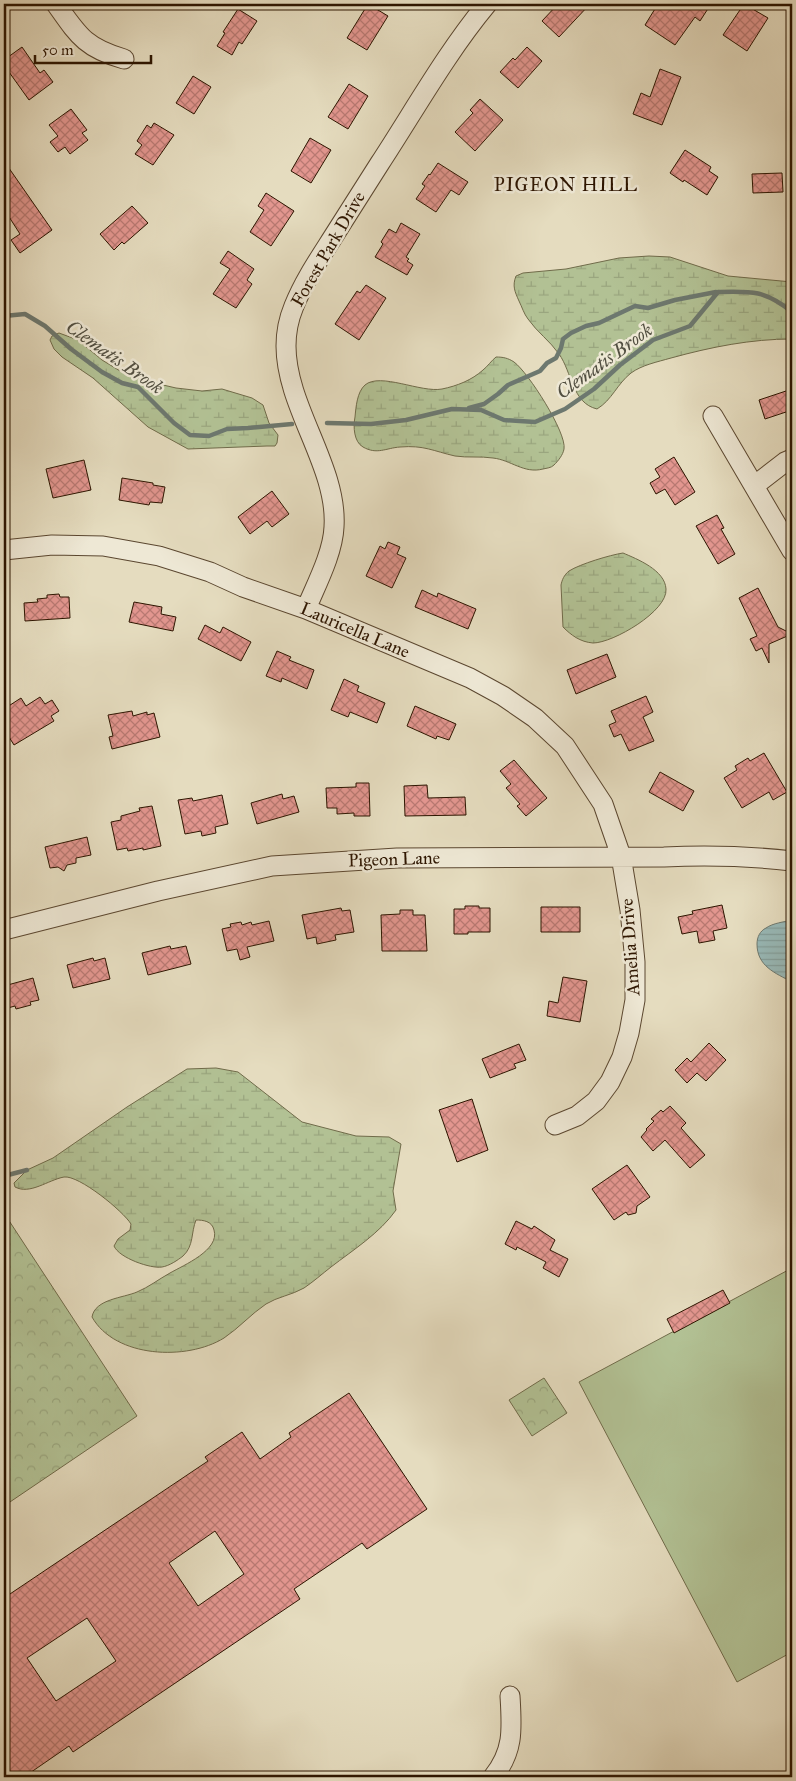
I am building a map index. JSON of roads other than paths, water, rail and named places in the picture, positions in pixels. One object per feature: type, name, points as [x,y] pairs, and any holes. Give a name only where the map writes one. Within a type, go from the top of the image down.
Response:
[{"type":"street","points":[[56,4],[74,30],[87,43],[103,53],[124,59]]},
{"type":"street","name":"Forest Park Drive","points":[[306,609],[328,553],[334,527],[333,503],[324,469],[288,374],[286,345],[288,326],[294,306],[311,272],[460,40],[487,4]]},
{"type":"street","points":[[713,416],[792,551]]},
{"type":"street","points":[[754,486],[785,462],[792,459]]},
{"type":"street","name":"Lauricella Lane","points":[[4,550],[52,544],[103,546],[159,556],[210,572],[242,587],[306,609],[470,678],[503,696],[535,718],[565,746],[604,804],[621,856]]},
{"type":"street","name":"Pigeon Lane","points":[[4,930],[167,889],[272,866],[396,858],[708,855],[792,860]]},
{"type":"street","name":"Amelia Drive","points":[[555,1125],[577,1116],[596,1101],[610,1082],[622,1057],[629,1033],[635,1000],[635,962],[630,910],[621,856]]},
{"type":"street","points":[[493,1777],[502,1766],[510,1748],[512,1724],[510,1696]]},
{"type":"water","points":[[792,920],[792,982],[768,968],[760,958],[757,944],[759,934],[764,929]]},
{"type":"waterway","name":"Clematis Brook","points":[[469,408],[484,404],[508,385],[540,371],[547,363],[556,358],[563,339],[571,333],[586,326],[599,323],[635,306],[648,308],[675,300],[716,292]]},
{"type":"waterway","name":"Clematis Brook","points":[[327,423],[371,424],[406,420],[452,409],[481,410],[504,420],[535,422],[565,409],[594,389],[620,365],[653,340],[690,326],[718,292],[757,293],[774,299],[792,312]]},
{"type":"waterway","name":"Clematis Brook","points":[[4,316],[25,314],[45,326],[71,349],[102,372],[122,383],[138,387],[174,423],[190,435],[209,436],[227,429],[292,424]]},
{"type":"waterway","points":[[4,1176],[27,1170]]},
{"type":"district","name":"PIGEON HILL","points":[[566,184]]}]
